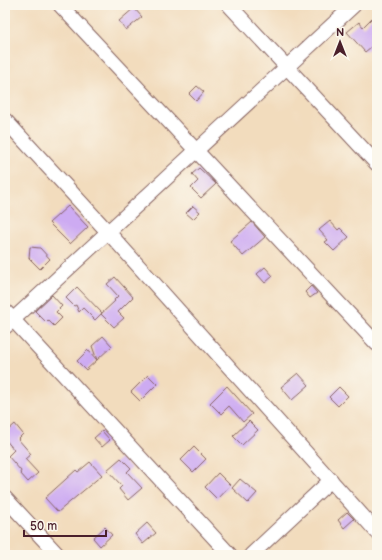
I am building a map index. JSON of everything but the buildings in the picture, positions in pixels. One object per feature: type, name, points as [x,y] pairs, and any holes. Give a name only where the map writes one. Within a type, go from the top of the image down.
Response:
[{"type":"street","points":[[60,5],[377,344]]},
{"type":"street","points":[[229,5],[377,164]]},
{"type":"street","points":[[230,555],[8,319],[108,232],[354,5]]},
{"type":"street","points":[[5,120],[108,232],[377,532]]},
{"type":"street","points":[[250,555],[331,480]]},
{"type":"street","points":[[5,498],[58,555]]}]
